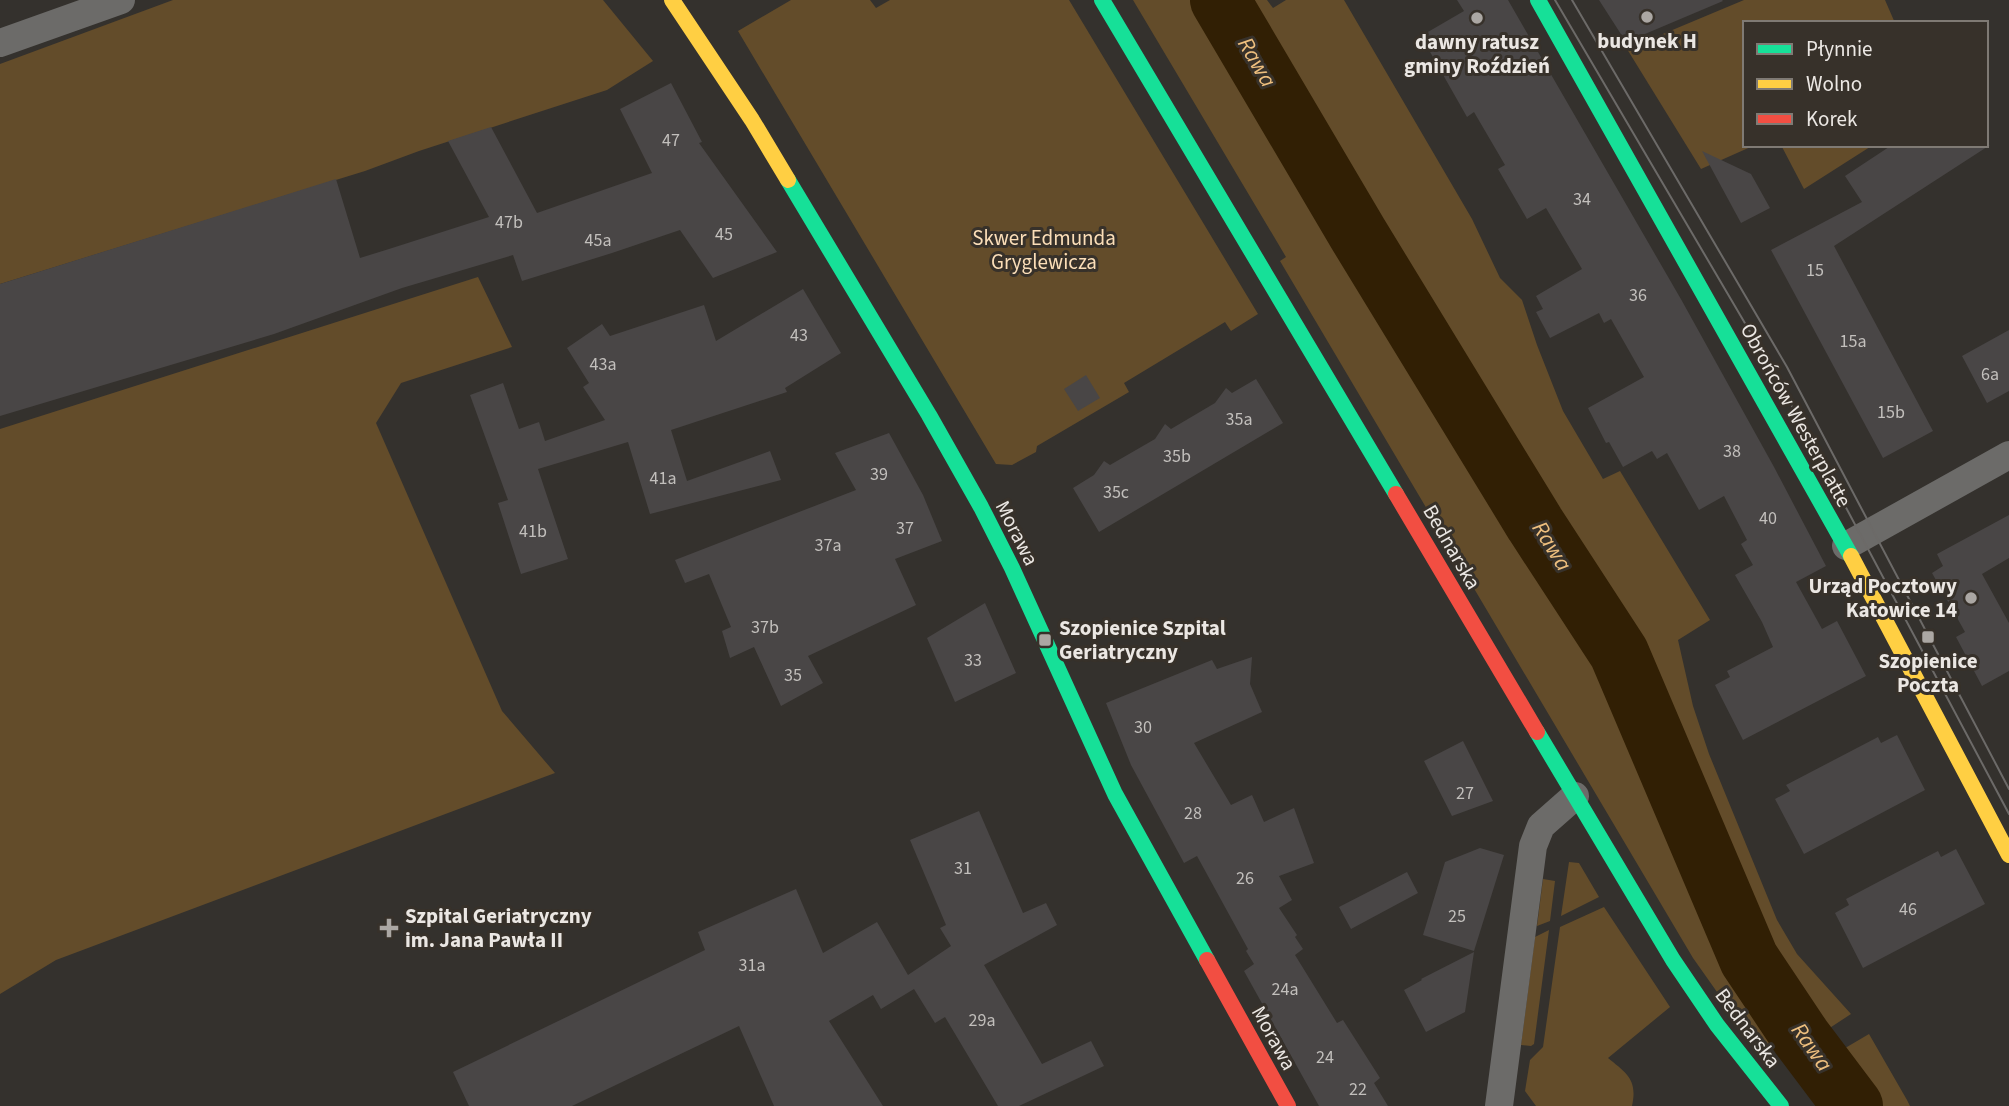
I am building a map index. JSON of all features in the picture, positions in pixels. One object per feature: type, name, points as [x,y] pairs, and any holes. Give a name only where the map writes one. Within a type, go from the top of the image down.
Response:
[{"type":"street","points":[[0,43],[121,0]]},
{"type":"street","name":"Morawa","points":[[672,0],[752,120],[962,473],[1012,569],[1115,794],[1289,1106]]},
{"type":"street","name":"Bednarska","points":[[1102,0],[1673,960],[1717,1025],[1780,1106]]},
{"type":"street","name":"Obrońców Westerplatte","points":[[1538,0],[1846,546],[2009,855]]},
{"type":"street","points":[[1846,546],[2009,456]]},
{"type":"street","points":[[1499,1106],[1533,846],[1541,826],[1575,796]]},
{"type":"green space","points":[[173,0],[603,0],[653,61],[607,90],[365,171],[0,284],[0,64]]},
{"type":"green space","name":"Skwer Edmunda Gryglewicza","points":[[791,0],[870,0],[876,8],[890,0],[1069,0],[1258,314],[1231,331],[1225,322],[1124,383],[1129,392],[1037,446],[1036,452],[1012,465],[996,464],[738,31]]},
{"type":"green space","points":[[1133,0],[1194,0],[1475,473],[1603,669],[1625,715],[1724,957],[1747,1001],[1773,1040],[1758,1050],[1693,958],[1280,261],[1286,257]]},
{"type":"green space","points":[[1241,0],[1267,0],[1273,8],[1286,0],[1344,0],[1472,219],[1500,278],[1522,300],[1563,411],[1603,479],[1620,471],[1710,620],[1678,640],[1693,706],[1709,754],[1777,920],[1797,954],[1851,1014],[1819,1035],[1767,963],[1649,672],[1394,261]]},
{"type":"green space","points":[[1744,0],[1885,0],[1894,21],[1743,21],[1743,147],[1750,147],[1701,169],[1627,49]]},
{"type":"green space","points":[[1782,147],[1870,147],[1804,189]]},
{"type":"green space","points":[[478,277],[512,347],[401,383],[376,423],[502,711],[555,773],[56,960],[0,994],[0,429]]},
{"type":"green space","points":[[1569,862],[1579,863],[1599,897],[1561,916]]},
{"type":"green space","points":[[1543,879],[1555,881],[1550,921],[1537,926]]},
{"type":"green space","points":[[1604,907],[1670,1007],[1608,1058],[1632,1083],[1632,1106],[1536,1106],[1525,1091],[1530,1060],[1543,1047],[1560,927]]},
{"type":"green space","points":[[1549,930],[1534,1044],[1521,1045],[1535,937]]},
{"type":"green space","points":[[1869,1034],[1910,1106],[1875,1106],[1835,1054]]},
{"type":"building","points":[[1457,0],[1508,0],[1682,301],[1826,566],[1796,582],[1822,629],[1837,621],[1866,676],[1743,740],[1715,685],[1730,677],[1727,671],[1773,647],[1735,575],[1753,565],[1741,544],[1747,540],[1724,496],[1699,510],[1667,453],[1657,459],[1652,451],[1623,467],[1609,442],[1606,443],[1588,408],[1644,377],[1611,319],[1604,323],[1599,313],[1550,338],[1536,312],[1543,309],[1536,296],[1582,269],[1546,208],[1527,219],[1498,169],[1505,165],[1474,112],[1467,117],[1421,36],[1464,11]]},
{"type":"building","name":"budynek H","points":[[1599,0],[1722,0],[1723,1],[1626,42]]},
{"type":"building","points":[[671,83],[702,142],[699,143],[777,252],[713,278],[680,230],[522,281],[513,255],[402,288],[274,334],[0,416],[0,284],[336,179],[360,258],[389,249],[489,217],[448,141],[491,127],[537,213],[652,173],[620,109]]},
{"type":"building","points":[[1889,147],[1987,147],[1834,246],[1933,431],[1883,458],[1771,250],[1862,202],[1845,176]]},
{"type":"building","points":[[1702,151],[1751,174],[1770,208],[1741,223]]},
{"type":"building","points":[[803,289],[841,353],[785,388],[787,392],[671,430],[687,481],[770,451],[781,480],[650,514],[628,442],[538,469],[568,559],[521,574],[498,503],[508,500],[470,395],[503,383],[519,429],[539,422],[545,441],[605,420],[583,387],[589,383],[567,348],[602,324],[610,336],[704,305],[716,341]]},
{"type":"building","points":[[2009,330],[2009,391],[1987,403],[1962,356]]},
{"type":"building","points":[[1086,375],[1100,398],[1078,411],[1064,389]]},
{"type":"building","points":[[1256,379],[1283,423],[1099,532],[1073,488],[1094,475],[1104,461],[1110,465],[1155,439],[1165,424],[1171,429],[1215,403],[1226,388],[1232,393]]},
{"type":"building","points":[[889,433],[923,495],[942,541],[895,559],[916,605],[808,656],[823,683],[781,706],[754,647],[730,658],[722,631],[731,627],[709,574],[685,583],[675,560],[856,490],[835,453]]},
{"type":"building","name":"Urząd Pocztowy Katowice 14","points":[[2009,515],[2009,558],[1982,574],[2009,623],[2009,671],[1982,686],[1956,637],[1965,632],[1932,573],[1943,566],[1937,554]]},
{"type":"building","points":[[985,603],[1016,673],[955,702],[927,638]]},
{"type":"building","points":[[1252,657],[1250,684],[1262,712],[1194,743],[1231,805],[1252,795],[1264,822],[1294,808],[1314,863],[1279,876],[1292,900],[1279,908],[1303,949],[1295,955],[1337,1023],[1343,1020],[1380,1078],[1374,1083],[1388,1106],[1319,1106],[1244,971],[1254,964],[1246,951],[1248,949],[1197,856],[1184,863],[1131,765],[1106,703],[1212,660],[1217,669]]},
{"type":"building","points":[[1897,735],[1925,790],[1804,854],[1775,799],[1790,791],[1786,785],[1878,737],[1881,743]]},
{"type":"building","points":[[1463,741],[1493,801],[1452,816],[1424,761]]},
{"type":"building","points":[[979,811],[1023,913],[1046,903],[1057,925],[984,965],[1042,1064],[1091,1041],[1104,1066],[1019,1106],[998,1106],[945,1017],[935,1023],[914,989],[881,1009],[873,995],[829,1021],[883,1106],[774,1106],[739,1026],[572,1106],[469,1106],[453,1072],[705,950],[698,932],[796,889],[823,953],[877,922],[908,975],[951,946],[940,928],[946,925],[910,840]]},
{"type":"building","points":[[1480,848],[1504,855],[1474,951],[1423,935],[1445,862]]},
{"type":"building","points":[[1956,849],[1985,904],[1863,968],[1835,913],[1849,905],[1846,899],[1880,881],[1938,851],[1941,857]]},
{"type":"building","points":[[1407,872],[1418,893],[1351,929],[1339,907]]},
{"type":"building","points":[[1474,952],[1465,1012],[1426,1032],[1404,990]]},
{"type":"waterway","name":"Rawa","points":[[1220,0],[1358,234],[1535,524],[1619,653],[1749,959],[1801,1037],[1853,1106]]},
{"type":"tram line","points":[[1555,0],[1776,376],[2009,814]]},
{"type":"tram line","points":[[1572,0],[1787,367],[2009,789]]},
{"type":"traffic: fast","points":[[1102,0],[1396,494]]},
{"type":"traffic: fast","points":[[1538,0],[1851,556]]},
{"type":"traffic: fast","points":[[788,180],[981,507],[1012,568],[1115,794],[1207,960]]},
{"type":"traffic: fast","points":[[1537,732],[1673,960],[1717,1025],[1781,1106]]},
{"type":"traffic: slow","points":[[672,0],[752,120],[788,180]]},
{"type":"traffic: slow","points":[[1851,556],[2009,855]]},
{"type":"traffic: jam","points":[[1396,494],[1537,732]]},
{"type":"traffic: jam","points":[[1207,960],[1288,1106]]},
{"type":"place","name":"budynek H","points":[[1647,17]]},
{"type":"place","name":"dawny ratusz gminy Roździeń","points":[[1477,18]]},
{"type":"place","name":"Urząd Pocztowy Katowice 14","points":[[1971,598]]},
{"type":"place","name":"Szopienice Poczta","points":[[1928,637]]},
{"type":"place","name":"Szopienice Szpital Geriatryczny","points":[[1045,640]]},
{"type":"place","name":"Szpital Geriatryczny im. Jana Pawła II","points":[[389,928]]}]
